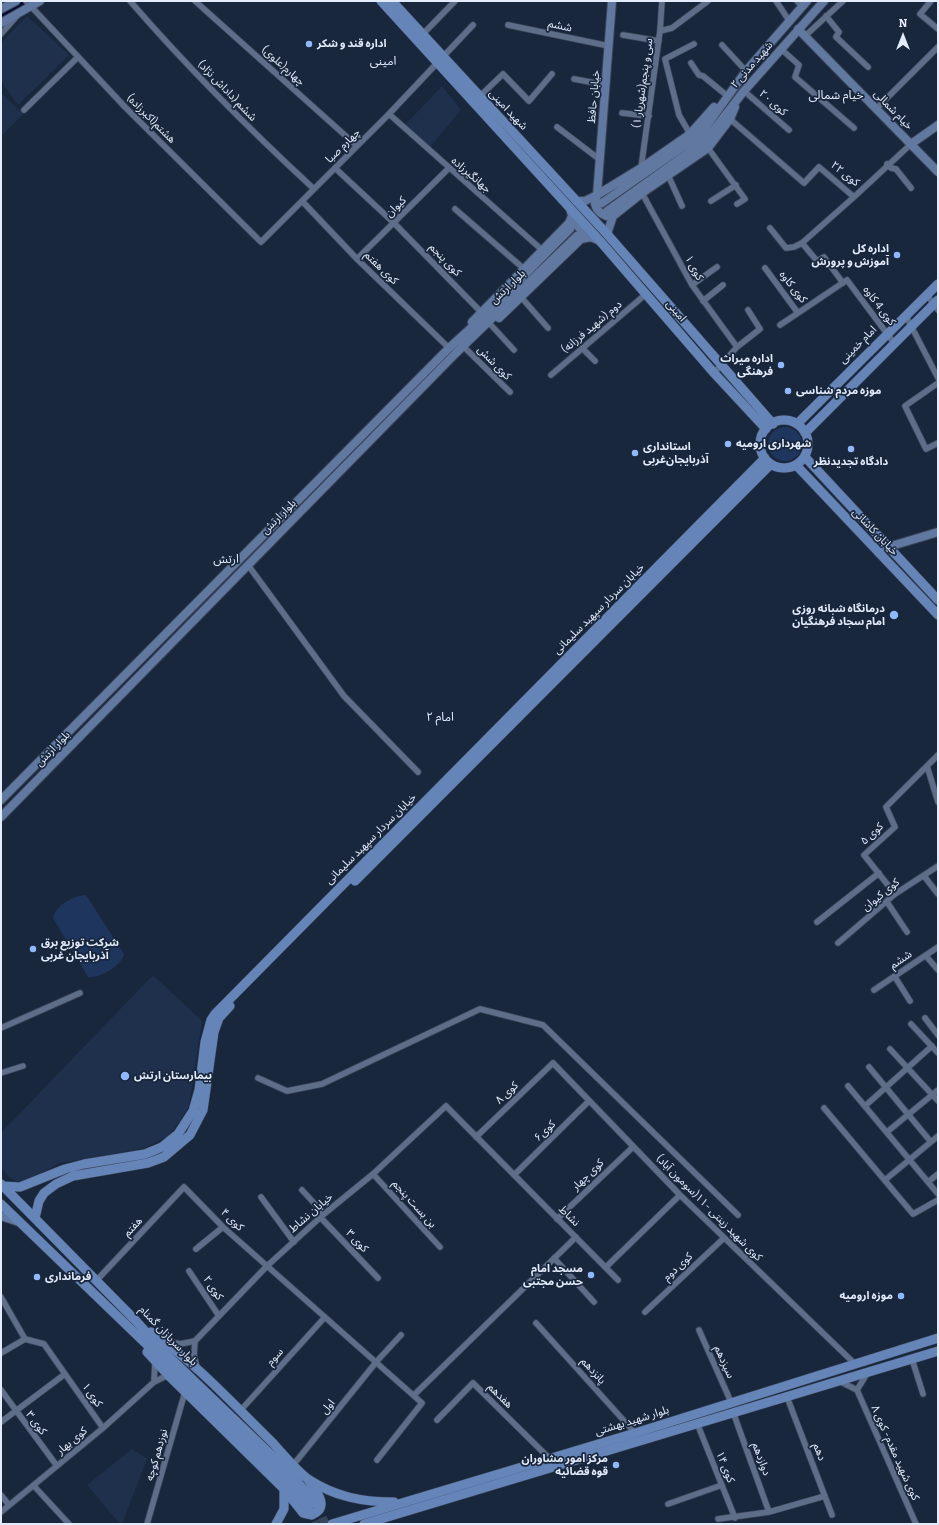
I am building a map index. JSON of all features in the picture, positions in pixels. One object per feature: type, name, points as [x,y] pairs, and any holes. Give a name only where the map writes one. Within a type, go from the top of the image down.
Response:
[{"type":"main road","points":[[1,9],[16,1]]},
{"type":"main road","points":[[1,22],[19,13],[28,4],[40,1]]},
{"type":"main road","name":"شهید امینی","points":[[381,1],[440,59],[573,204],[607,234]]},
{"type":"main road","name":"شهید امینی","points":[[392,1],[419,37]]},
{"type":"main road","name":"خیابان حافظ","points":[[610,214],[606,216],[598,212],[595,204],[597,195],[612,1]]},
{"type":"main road","name":"شهید مدنی ۲","points":[[694,140],[705,141],[738,98],[824,1]]},
{"type":"main road","name":"شهید مدنی ۲","points":[[694,140],[700,135],[728,93],[746,70],[790,22],[802,3]]},
{"type":"main road","name":"خیام شمالی","points":[[798,29],[938,172]]},
{"type":"main road","points":[[610,214],[708,148],[730,119],[738,98]]},
{"type":"main road","points":[[911,144],[938,125]]},
{"type":"main road","points":[[569,226],[573,204],[585,201],[597,195],[641,168],[694,140]]},
{"type":"main road","points":[[602,203],[694,140]]},
{"type":"main road","points":[[607,234],[610,214],[694,140]]},
{"type":"main road","name":"امینی","points":[[573,204],[600,241],[714,373],[769,426]]},
{"type":"main road","points":[[449,348],[541,249],[569,226],[575,224],[580,229],[583,233],[579,238],[521,298],[491,326],[465,348],[455,354]]},
{"type":"main road","name":"بلوار ارتش","points":[[3,798],[240,557],[449,348],[482,318],[569,226]]},
{"type":"main road","name":"امینی","points":[[607,234],[722,365],[769,426]]},
{"type":"main road","points":[[579,238],[590,237],[600,241]]},
{"type":"main road","name":"بلوار ارتش","points":[[1,817],[455,354],[579,238]]},
{"type":"main road","name":"امام خمینی","points":[[797,424],[938,284]]},
{"type":"main road","points":[[805,433],[894,343],[937,305]]},
{"type":"main road","points":[[785,420],[797,424],[805,433],[808,445],[805,456],[796,465],[786,468],[768,461],[760,446],[761,440],[769,426],[785,420]]},
{"type":"main road","points":[[805,456],[938,600]]},
{"type":"main road","name":"خیابان سردار سپهبد سلیمانی","points":[[2,1185],[20,1188],[64,1169],[84,1164],[145,1154],[162,1147],[178,1134],[194,1111],[199,1090],[206,1036],[214,1014],[768,461]]},
{"type":"main road","name":"خیابان سردار سپهبد سلیمانی","points":[[35,1218],[39,1201],[44,1193],[56,1184],[73,1176],[148,1163],[164,1156],[190,1135],[203,1110],[212,1039],[220,1018],[768,461]]},
{"type":"main road","name":"خیابان کاشانی","points":[[796,465],[938,615]]},
{"type":"main road","points":[[879,553],[888,547],[938,532]]},
{"type":"main road","points":[[240,557],[248,565]]},
{"type":"main road","points":[[3,798],[13,805]]},
{"type":"main road","name":"بلوار سربازان گمنام","points":[[1,1204],[283,1476],[313,1507],[288,1471],[163,1351],[137,1322],[2,1185]]},
{"type":"main road","points":[[1,1216],[19,1222]]},
{"type":"main road","points":[[131,1330],[155,1362],[284,1489],[304,1513],[312,1515],[317,1513],[322,1505],[321,1499],[307,1478],[294,1464],[197,1370],[164,1341],[137,1322]]},
{"type":"main road","name":"بلوار شهید بهشتی","points":[[364,1524],[654,1432],[731,1402],[938,1338]]},
{"type":"main road","name":"بلوار شهید بهشتی","points":[[332,1524],[635,1433],[654,1432],[697,1423],[938,1351]]},
{"type":"main road","points":[[307,1478],[332,1492],[352,1499],[372,1502],[404,1502]]},
{"type":"main road","points":[[276,1524],[284,1509],[284,1489]]},
{"type":"street","name":"ششم (داداش نژاد)","points":[[130,1],[168,45],[257,136],[314,189]]},
{"type":"street","name":"چهارم(علوی)","points":[[195,1],[357,146]]},
{"type":"street","points":[[419,37],[455,1]]},
{"type":"street","name":"سی و پنجم(شهریار ۱)","points":[[641,168],[659,41],[662,1]]},
{"type":"street","points":[[660,31],[672,28],[708,1]]},
{"type":"street","points":[[776,1],[790,22]]},
{"type":"street","points":[[805,36],[843,1]]},
{"type":"street","points":[[931,1],[920,14],[938,29]]},
{"type":"street","name":"هشتم(اکبرزاده)","points":[[28,4],[125,107],[261,242]]},
{"type":"street","points":[[1,34],[19,13]]},
{"type":"street","points":[[826,16],[839,32],[836,37],[868,67]]},
{"type":"street","points":[[440,59],[473,25]]},
{"type":"street","name":"ششم","points":[[508,25],[609,46]]},
{"type":"street","points":[[623,35],[659,41]]},
{"type":"street","points":[[694,44],[665,59],[679,115],[694,140]]},
{"type":"street","points":[[722,45],[746,70]]},
{"type":"street","points":[[876,109],[938,47]]},
{"type":"street","points":[[781,48],[799,65],[795,77],[854,128]]},
{"type":"street","points":[[24,110],[78,57]]},
{"type":"street","name":"چهارم صبا","points":[[261,242],[389,114],[440,59]]},
{"type":"street","points":[[691,63],[699,75],[703,76],[728,93]]},
{"type":"street","points":[[474,95],[503,74],[529,101],[552,74]]},
{"type":"street","points":[[574,79],[606,85]]},
{"type":"street","name":"کوی ۲۰","points":[[744,91],[789,130]]},
{"type":"street","points":[[622,113],[649,116]]},
{"type":"street","name":"جهانگیرزاده","points":[[389,114],[541,249]]},
{"type":"street","name":"کوی ۲۲","points":[[730,119],[804,183],[819,167],[854,197],[887,164],[911,144]]},
{"type":"street","points":[[557,127],[599,159]]},
{"type":"street","points":[[708,148],[745,199],[737,204]]},
{"type":"street","points":[[887,164],[891,168],[896,169],[911,188]]},
{"type":"street","name":"کوی پنجم","points":[[335,168],[394,222],[481,312]]},
{"type":"street","name":"کیوان","points":[[357,259],[449,168]]},
{"type":"street","points":[[668,175],[682,206]]},
{"type":"street","points":[[711,201],[736,185]]},
{"type":"street","name":"کوی ۱","points":[[642,193],[692,285],[737,347]]},
{"type":"street","points":[[770,228],[786,248],[794,247],[802,242],[854,197]]},
{"type":"street","name":"کوی هفتم","points":[[302,201],[357,259],[449,348]]},
{"type":"street","points":[[455,209],[524,268]]},
{"type":"street","name":"کوی 4 کاوه","points":[[802,242],[817,261],[824,257],[894,343]]},
{"type":"street","points":[[692,285],[717,267]]},
{"type":"street","name":"کوی کاوه","points":[[765,268],[798,313],[845,282]]},
{"type":"street","points":[[703,301],[723,285]]},
{"type":"street","name":"دوم (شهید فرزانه)","points":[[550,375],[646,294]]},
{"type":"street","points":[[927,295],[937,305]]},
{"type":"street","points":[[521,298],[548,328]]},
{"type":"street","points":[[714,373],[737,347],[760,329],[748,310]]},
{"type":"street","points":[[780,325],[798,313]]},
{"type":"street","points":[[906,316],[938,378]]},
{"type":"street","points":[[491,326],[514,350]]},
{"type":"street","name":"کوی شش","points":[[465,348],[510,392]]},
{"type":"street","points":[[582,348],[595,361]]},
{"type":"street","points":[[938,384],[904,406],[926,449],[938,444]]},
{"type":"street","points":[[248,565],[305,640],[344,696],[418,772]]},
{"type":"street","points":[[938,755],[927,766],[938,802]]},
{"type":"street","name":"کوی ۵","points":[[896,894],[864,855],[895,827],[886,807],[927,766]]},
{"type":"street","name":"کوی کیوان","points":[[838,943],[896,894],[938,866]]},
{"type":"street","points":[[817,922],[879,873]]},
{"type":"street","points":[[924,876],[938,894]]},
{"type":"street","points":[[887,902],[907,932]]},
{"type":"street","name":"ششم","points":[[874,990],[938,947]]},
{"type":"street","points":[[926,956],[938,970]]},
{"type":"street","points":[[895,976],[910,1001]]},
{"type":"street","points":[[1,1028],[80,993]]},
{"type":"street","points":[[258,1078],[287,1091],[322,1084],[480,1009],[543,1025],[738,1216]]},
{"type":"street","points":[[925,1018],[938,1035]]},
{"type":"street","points":[[911,1024],[938,1053]]},
{"type":"street","points":[[865,1106],[932,1046]]},
{"type":"street","points":[[890,1049],[938,1101]]},
{"type":"street","name":"کوی شهید زینتی -۱۱(سومون آباد)","points":[[552,1063],[680,1195],[855,1364]]},
{"type":"street","name":"کوی ۸","points":[[476,1137],[552,1063]]},
{"type":"street","points":[[1,1073],[23,1066]]},
{"type":"street","points":[[869,1067],[931,1142]]},
{"type":"street","points":[[848,1086],[938,1194]]},
{"type":"street","points":[[886,1132],[938,1090]]},
{"type":"street","name":"کوی۶","points":[[514,1175],[589,1101]]},
{"type":"street","name":"نشاط","points":[[446,1106],[618,1280]]},
{"type":"street","name":"خیابان نشاط","points":[[196,1340],[267,1266],[322,1216],[373,1174],[446,1106]]},
{"type":"street","points":[[824,1108],[913,1214],[938,1200]]},
{"type":"street","points":[[885,1180],[938,1136]]},
{"type":"street","name":"کوی چهار","points":[[558,1219],[633,1146]]},
{"type":"street","name":"بن بست پنجم","points":[[373,1174],[440,1247]]},
{"type":"street","points":[[928,1182],[938,1174]]},
{"type":"street","name":"کوی ۴","points":[[184,1187],[223,1227],[414,1395]]},
{"type":"street","name":"هفتم","points":[[96,1281],[184,1187]]},
{"type":"street","points":[[302,1190],[322,1216]]},
{"type":"street","points":[[606,1267],[680,1195]]},
{"type":"street","points":[[261,1197],[294,1242]]},
{"type":"street","name":"کوی ۳","points":[[322,1216],[378,1278]]},
{"type":"street","points":[[196,1250],[223,1227]]},
{"type":"street","points":[[377,1460],[422,1402],[414,1395],[576,1237]]},
{"type":"street","name":"کوی دوم","points":[[646,1312],[724,1238]]},
{"type":"street","points":[[554,1258],[594,1302]]},
{"type":"street","name":"کوی ۲","points":[[189,1271],[219,1316]]},
{"type":"street","points":[[1,1297],[25,1340],[1,1353]]},
{"type":"street","name":"سوم","points":[[240,1411],[325,1317]]},
{"type":"street","name":"پانزدهم","points":[[536,1323],[635,1433]]},
{"type":"street","name":"سیزدهم","points":[[699,1330],[731,1402]]},
{"type":"street","name":"اول","points":[[294,1464],[377,1361],[400,1335]]},
{"type":"street","name":"کوی ۱","points":[[25,1340],[44,1344],[103,1428]]},
{"type":"street","points":[[164,1341],[180,1344],[196,1340],[194,1355],[197,1370]]},
{"type":"street","points":[[912,1359],[923,1394]]},
{"type":"street","points":[[154,1382],[155,1362]]},
{"type":"street","points":[[838,1380],[857,1390],[868,1371]]},
{"type":"street","points":[[1,1422],[65,1374]]},
{"type":"street","name":"کوی بهار","points":[[1,1512],[103,1428],[154,1382],[168,1374]]},
{"type":"street","name":"هفدهم","points":[[437,1420],[473,1383],[549,1458]]},
{"type":"street","name":"کوی ۳","points":[[1,1390],[15,1412],[57,1466]]},
{"type":"street","name":"کوی شهید مقدم- کوی ۸","points":[[857,1390],[916,1524]]},
{"type":"street","name":"نوزدهم کوچه","points":[[147,1524],[185,1392]]},
{"type":"street","name":"دهم","points":[[787,1397],[832,1515]]},
{"type":"street","name":"دوازدهم","points":[[733,1412],[769,1512]]},
{"type":"street","name":"کوی ۱۴","points":[[697,1423],[735,1518]]},
{"type":"street","points":[[668,1504],[722,1485]]},
{"type":"street","points":[[34,1486],[69,1524]]},
{"type":"street","points":[[1,1494],[9,1505]]},
{"type":"street","points":[[718,1519],[735,1518],[769,1512],[825,1496]]},
{"type":"shaded area","points":[[27,16],[69,55],[18,105],[1,81],[1,43]]},
{"type":"shaded area","points":[[442,86],[461,110],[430,147],[405,125]]},
{"type":"shaded area","points":[[1,93],[23,114],[1,136]]},
{"type":"shaded area","points":[[785,427],[797,432],[802,444],[797,456],[785,461],[773,456],[768,444],[773,432]]},
{"type":"shaded area","points":[[86,895],[124,954],[115,967],[99,976],[93,977],[88,977],[53,918],[58,909],[66,902],[76,897]]},
{"type":"shaded area","name":"بیمارستان ارتش","points":[[153,975],[202,1021],[189,1106],[181,1120],[168,1136],[145,1148],[60,1163],[32,1178],[17,1182],[10,1178],[1,1168],[1,1133]]},
{"type":"shaded area","points":[[132,1449],[147,1459],[122,1524],[120,1524],[87,1485]]},
{"type":"waterway","points":[[1,15],[25,1]]},
{"type":"tunnel","points":[[317,1505],[325,1524]]},
{"type":"tunnel","points":[[309,1509],[315,1524]]},
{"type":"place","name":"اداره قند و شکر","points":[[309,44]]},
{"type":"place","name":"اداره کل آموزش و پرورش","points":[[897,255]]},
{"type":"place","name":"اداره میراث فرهنگی","points":[[781,365]]},
{"type":"place","name":"موزه مردم شناسی","points":[[788,391]]},
{"type":"place","name":"شهرداری ارومیه","points":[[728,444]]},
{"type":"place","name":"دادگاه تجدیدنظر","points":[[851,449]]},
{"type":"place","name":"استانداری آذربایجان‌غربی","points":[[635,453]]},
{"type":"place","name":"درمانگاه شبانه روزی امام سجاد فرهنگیان","points":[[894,615]]},
{"type":"place","name":"شرکت توزیع برق آذربایجان غربی","points":[[33,949]]},
{"type":"place","name":"بیمارستان ارتش","points":[[125,1076]]},
{"type":"place","name":"مسجد امام حسن مجتبی","points":[[591,1275]]},
{"type":"place","name":"فرمانداری","points":[[37,1277]]},
{"type":"place","name":"موزه ارومیه","points":[[901,1296]]},
{"type":"place","name":"مرکز امور مشاوران قوه قضائیه","points":[[616,1465]]},
{"type":"district","name":"امینی","points":[[383,62]]},
{"type":"district","name":"خیام شمالی","points":[[836,96]]},
{"type":"district","name":"ارتش","points":[[226,560]]},
{"type":"district","name":"امام ۲","points":[[440,718]]}]
